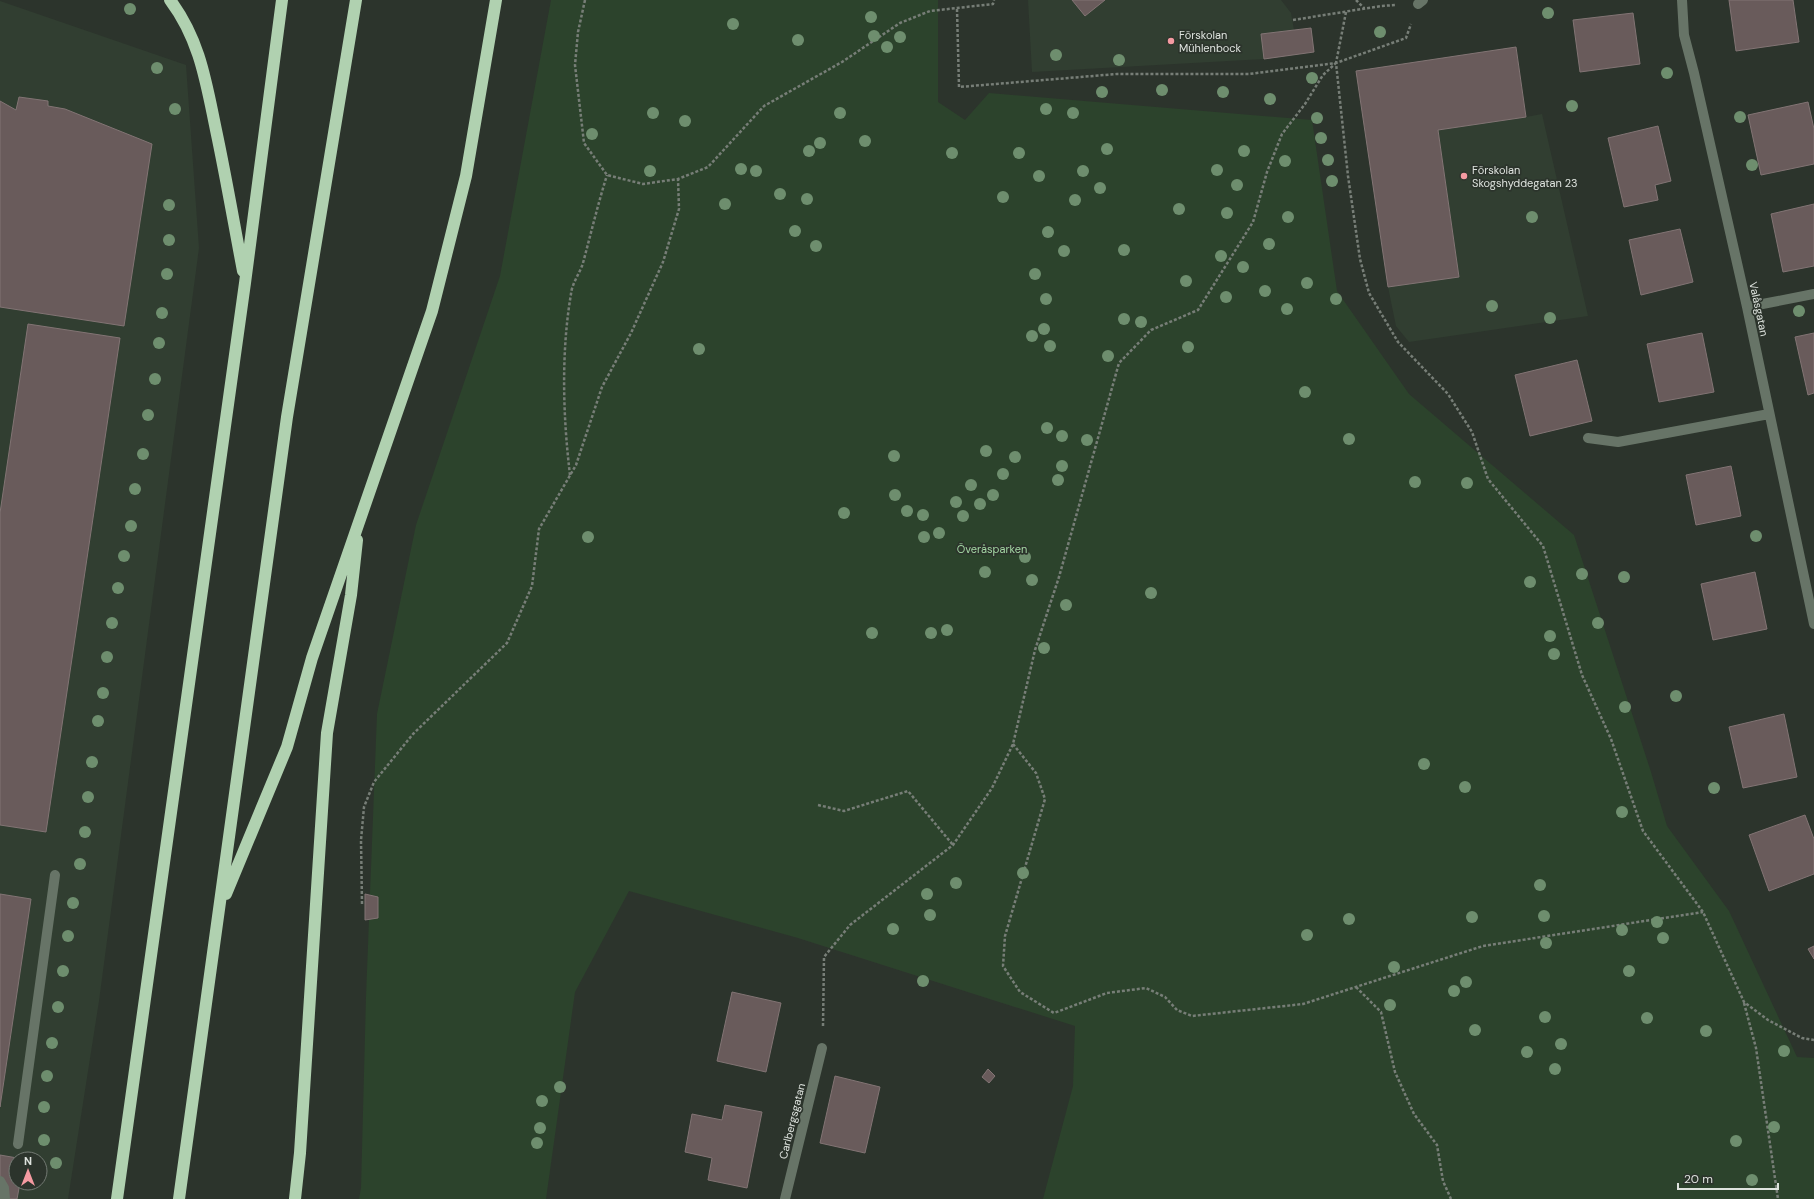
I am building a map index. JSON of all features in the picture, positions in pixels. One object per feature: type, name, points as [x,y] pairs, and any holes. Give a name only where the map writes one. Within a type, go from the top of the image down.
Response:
[{"type":"highway","points":[[170,0],[184,18],[194,40],[204,69],[226,174],[245,283]]},
{"type":"highway","points":[[118,1199],[245,283],[282,0]]},
{"type":"highway","points":[[179,1199],[287,417],[356,0]]},
{"type":"highway","points":[[220,910],[287,747],[312,658],[360,515],[432,311],[466,176],[496,0]]},
{"type":"highway","points":[[295,1199],[300,1153],[327,733],[351,595],[360,515]]},
{"type":"street","name":"Valåsgatan","points":[[1682,0],[1684,36],[1694,73],[1747,307],[1768,414],[1814,624]]},
{"type":"street","points":[[1747,307],[1814,294]]},
{"type":"street","points":[[1588,438],[1618,442],[1768,414]]},
{"type":"street","points":[[18,1144],[55,875]]},
{"type":"street","name":"Carlbergsgatan","points":[[785,1199],[822,1048]]},
{"type":"street","points":[[0,1182],[4,1188],[5,1199]]},
{"type":"path","points":[[585,0],[578,32],[576,65],[584,143],[607,175],[644,184],[678,179],[708,167],[764,106],[842,62],[900,23],[930,11],[993,4],[994,0]]},
{"type":"path","points":[[1356,0],[1364,8]]},
{"type":"path","points":[[957,9],[959,86],[1117,74],[1250,74],[1336,63],[1406,38],[1421,2]]},
{"type":"path","points":[[1293,20],[1381,6]]},
{"type":"path","points":[[1346,12],[1336,63],[1348,176],[1360,259],[1369,293],[1398,342],[1448,394],[1472,432],[1488,479],[1543,546],[1582,675],[1612,739],[1643,832],[1703,912],[1744,1002],[1756,1048],[1778,1199]]},
{"type":"path","points":[[822,1048],[824,957],[850,925],[953,845],[992,788],[1013,744],[1035,650],[1060,577],[1119,363],[1151,330],[1198,310],[1253,222],[1267,172],[1282,134],[1305,104],[1323,75],[1336,63]]},
{"type":"path","points":[[570,475],[564,425],[566,337],[571,292],[582,265],[607,175]]},
{"type":"path","points":[[362,904],[361,840],[364,807],[374,782],[413,734],[507,643],[532,586],[539,529],[576,465],[602,387],[631,333],[663,262],[679,208],[678,179]]},
{"type":"path","points":[[1013,744],[1036,773],[1045,799],[1005,936],[1003,966],[1020,992],[1054,1013],[1107,993],[1146,988],[1165,997],[1177,1010],[1192,1016],[1303,1004],[1484,946],[1703,912]]},
{"type":"path","points":[[818,805],[844,811],[908,791],[953,845]]},
{"type":"path","points":[[1356,987],[1381,1012],[1387,1031],[1395,1072],[1414,1114],[1437,1145],[1443,1181],[1450,1199]]},
{"type":"path","points":[[1744,1002],[1768,1020],[1802,1038],[1814,1040]]},
{"type":"shaded area","name":"Förskolan Mühlenbock","points":[[1028,0],[1281,0],[1291,13],[1294,30],[1311,28],[1314,52],[1264,59],[1032,72]]},
{"type":"shaded area","points":[[0,1],[186,65],[199,248],[99,1001],[68,1199],[0,1199]]},
{"type":"shaded area","name":"Förskolan Skogshyddegatan 23","points":[[1516,47],[1526,117],[1542,114],[1588,316],[1409,342],[1396,326],[1388,287],[1356,71]]},
{"type":"green space","name":"Överåsparken","points":[[551,0],[938,0],[938,102],[965,120],[989,93],[1312,120],[1337,291],[1409,394],[1574,535],[1667,826],[1729,911],[1797,1057],[1814,1058],[1814,1199],[1043,1199],[1073,1086],[1075,1026],[798,938],[629,891],[575,992],[546,1199],[359,1199],[361,1188],[366,997],[377,714],[416,525],[500,276]]},
{"type":"building","points":[[1072,0],[1105,0],[1085,16]]},
{"type":"building","points":[[1729,0],[1793,0],[1799,42],[1736,51]]},
{"type":"building","points":[[1633,13],[1640,64],[1580,72],[1573,20]]},
{"type":"building","points":[[1311,28],[1314,52],[1264,59],[1261,34]]},
{"type":"building","points":[[1516,47],[1526,117],[1438,130],[1459,277],[1388,287],[1356,71]]},
{"type":"building","points":[[19,97],[48,101],[48,106],[65,109],[152,144],[124,326],[0,307],[0,101],[16,110]]},
{"type":"building","points":[[1808,102],[1814,129],[1814,164],[1761,175],[1748,115]]},
{"type":"building","points":[[1658,126],[1671,181],[1655,185],[1658,200],[1624,207],[1608,138]]},
{"type":"building","points":[[1814,204],[1814,266],[1783,272],[1771,214]]},
{"type":"building","points":[[1680,229],[1693,282],[1641,295],[1629,240]]},
{"type":"building","points":[[28,324],[120,338],[46,832],[0,825],[0,513]]},
{"type":"building","points":[[1702,333],[1714,392],[1659,402],[1647,344]]},
{"type":"building","points":[[1814,333],[1814,393],[1808,395],[1795,337]]},
{"type":"building","points":[[1577,360],[1592,421],[1530,436],[1515,375]]},
{"type":"building","points":[[1731,466],[1741,516],[1696,525],[1686,475]]},
{"type":"building","points":[[1755,572],[1767,629],[1713,640],[1701,584]]},
{"type":"building","points":[[1784,714],[1797,777],[1743,788],[1729,727]]},
{"type":"building","points":[[1805,815],[1814,839],[1814,874],[1769,891],[1749,835]]},
{"type":"building","points":[[0,894],[31,899],[0,1107]]},
{"type":"building","points":[[365,894],[378,897],[378,918],[365,920]]},
{"type":"building","points":[[1814,946],[1814,959],[1808,949]]},
{"type":"building","points":[[732,992],[781,1003],[766,1072],[717,1061]]},
{"type":"building","points":[[988,1069],[995,1076],[989,1083],[982,1077]]},
{"type":"building","points":[[835,1076],[880,1087],[865,1153],[820,1143]]},
{"type":"building","points":[[725,1105],[762,1112],[747,1188],[708,1180],[712,1158],[685,1152],[692,1114],[722,1120]]},
{"type":"building","points":[[0,1155],[8,1156],[8,1191],[18,1191],[17,1199],[0,1199]]},
{"type":"place","name":"Förskolan Mühlenbock","points":[[1171,41]]},
{"type":"place","name":"Förskolan Skogshyddegatan 23","points":[[1464,176]]}]
